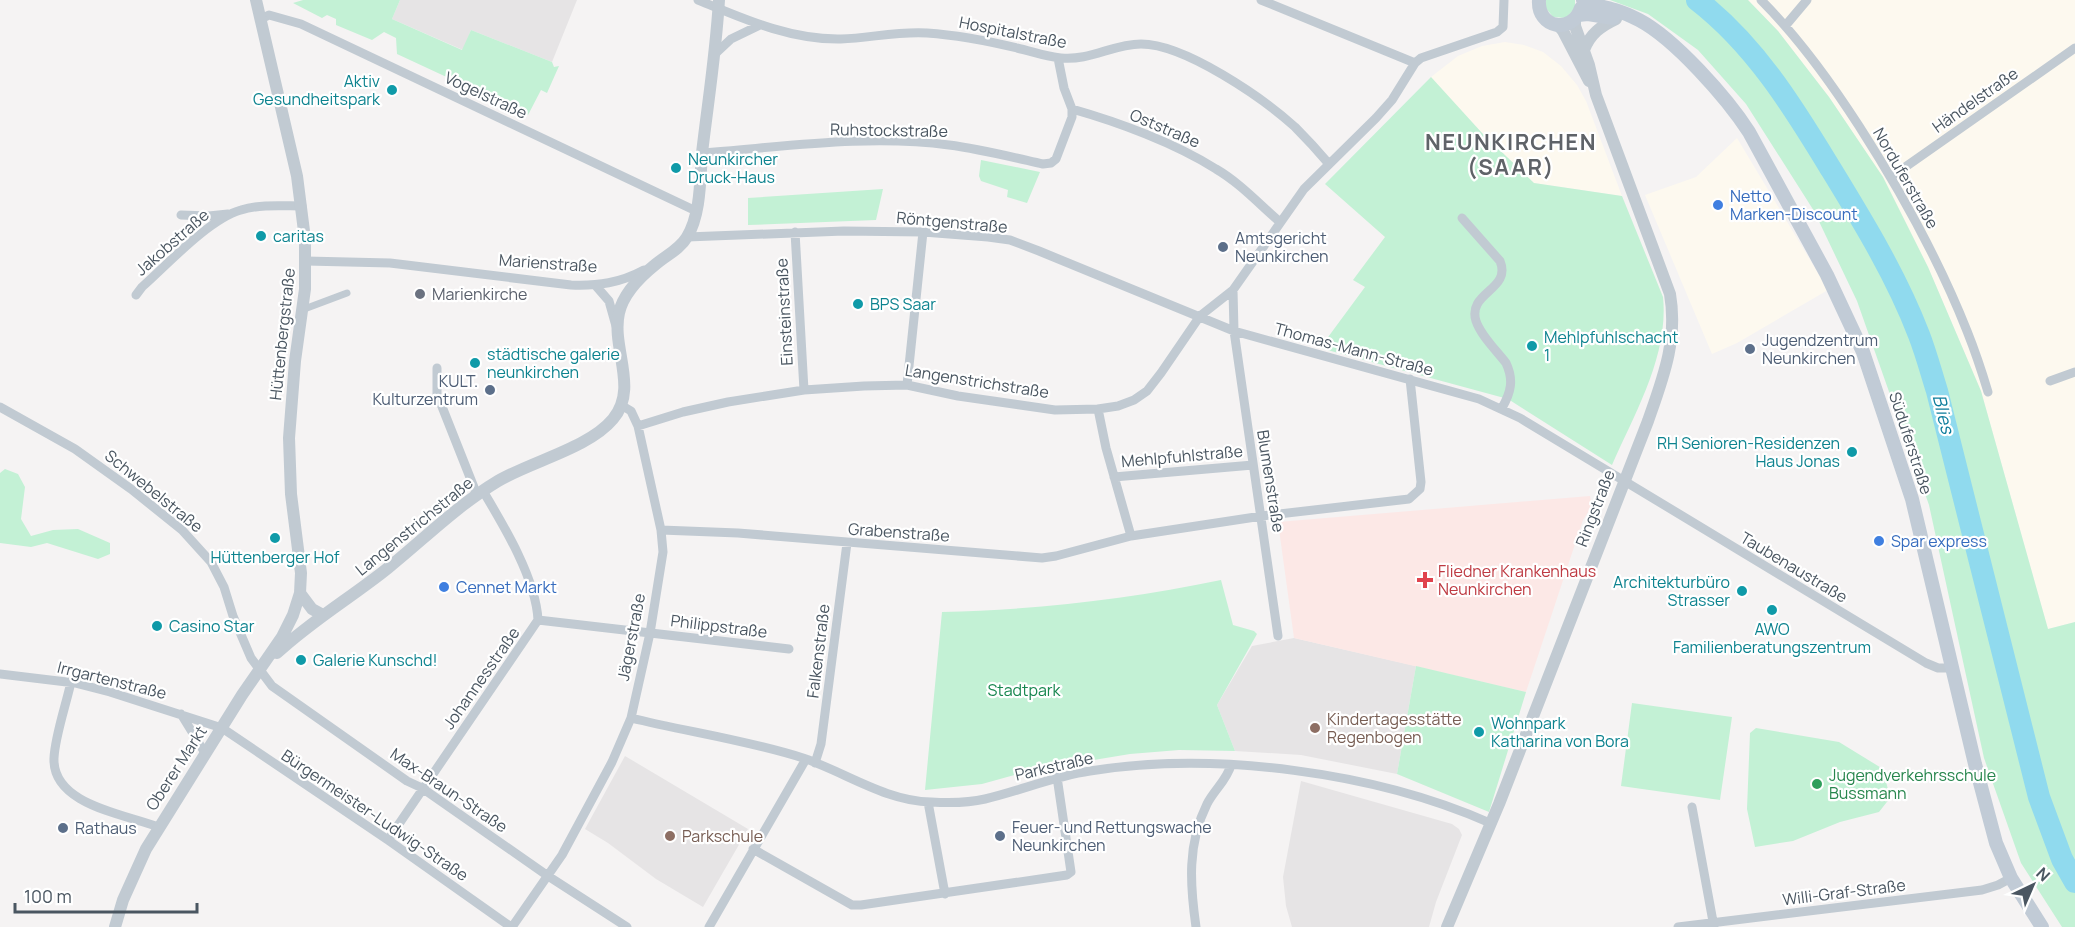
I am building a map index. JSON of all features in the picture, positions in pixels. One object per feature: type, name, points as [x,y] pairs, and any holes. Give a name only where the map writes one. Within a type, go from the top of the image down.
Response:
[{"type":"main road","points":[[1539,0],[1542,15],[1546,20],[1558,25]]},
{"type":"main road","points":[[1576,17],[1582,0]]},
{"type":"main road","name":"Süduferstraße","points":[[1582,0],[1620,11],[1662,35],[1710,83],[1739,117],[1819,259],[1850,320],[1867,362],[1912,499],[1993,831],[2010,878],[2042,927]]},
{"type":"main road","name":"Süduferstraße","points":[[1558,25],[1564,25],[1576,17],[1604,15],[1649,34],[1687,60]]},
{"type":"street","name":"Hüttenbergstraße","points":[[256,0],[302,206],[306,261],[289,438],[291,494],[301,573],[300,593],[293,615],[261,669]]},
{"type":"street","name":"Hospitalstraße","points":[[698,0],[719,4],[760,26],[818,38],[842,39],[894,33],[928,33],[981,40],[1058,58],[1076,59],[1126,45],[1142,44],[1174,51],[1215,71],[1262,101],[1295,128],[1329,164]]},
{"type":"street","points":[[1261,0],[1415,63],[1421,58],[1497,32],[1503,27],[1504,0]]},
{"type":"street","name":"Norduferstraße","points":[[1761,0],[1786,25],[1839,96],[1891,177],[1936,264],[1967,331],[1989,392]]},
{"type":"street","points":[[1786,25],[1807,0]]},
{"type":"street","name":"Marienstraße","points":[[306,261],[390,263],[596,286],[632,277],[657,263],[677,249],[687,237],[696,211],[716,52],[719,4]]},
{"type":"street","name":"Vogelstraße","points":[[261,19],[269,15],[301,24],[696,211]]},
{"type":"street","name":"Ringstraße","points":[[1447,927],[1490,823],[1664,377],[1674,328],[1670,294],[1596,95],[1575,26],[1576,17]]},
{"type":"street","points":[[1584,50],[1595,31],[1616,19]]},
{"type":"street","name":"Ringstraße","points":[[1558,25],[1596,95]]},
{"type":"street","points":[[716,52],[731,39],[760,26]]},
{"type":"street","name":"Händelstraße","points":[[1891,177],[2075,48]]},
{"type":"street","points":[[1058,58],[1064,88],[1072,109]]},
{"type":"street","name":"Langenstrichstraße","points":[[638,426],[683,412],[728,402],[804,390],[907,385],[958,396],[1044,409],[1098,409],[1118,406],[1134,400],[1147,391],[1200,316],[1233,290],[1304,189],[1392,100],[1415,63]]},
{"type":"street","name":"Ruhstockstraße","points":[[702,153],[853,142],[905,142],[948,145],[1043,164],[1051,163],[1056,159],[1072,117],[1072,109]]},
{"type":"street","name":"Oststraße","points":[[1072,109],[1149,136],[1218,169],[1280,222]]},
{"type":"street","name":"Jakobstraße","points":[[181,215],[209,216],[230,214],[251,208],[302,206]]},
{"type":"street","name":"Jakobstraße","points":[[136,295],[199,236],[230,214]]},
{"type":"street","points":[[1462,218],[1500,261],[1502,269],[1501,279],[1479,300],[1475,311],[1477,325],[1509,370],[1511,389],[1502,408]]},
{"type":"street","name":"Röntgenstraße","points":[[687,237],[795,232],[922,232],[1010,240],[1200,316]]},
{"type":"street","name":"Einsteinstraße","points":[[795,232],[804,390]]},
{"type":"street","points":[[907,385],[922,232]]},
{"type":"street","points":[[617,331],[618,314],[622,303],[641,278],[657,263]]},
{"type":"street","points":[[596,286],[609,301],[617,331],[625,385],[621,405]]},
{"type":"street","name":"Blumenstraße","points":[[1233,290],[1234,331],[1278,636]]},
{"type":"street","points":[[307,308],[347,292]]},
{"type":"street","name":"Thomas-Mann-Straße","points":[[1200,316],[1262,340],[1479,399],[1502,408],[1623,481]]},
{"type":"street","name":"Johannesstraße","points":[[388,840],[538,620],[537,606],[521,562],[480,493],[437,394],[437,368]]},
{"type":"street","points":[[2050,381],[2075,372]]},
{"type":"street","name":"Grabenstraße","points":[[662,530],[738,533],[1042,558],[1131,536],[1262,516],[1409,499],[1420,489],[1421,482],[1410,379]]},
{"type":"street","name":"Langenstrichstraße","points":[[261,669],[306,627],[366,585],[441,522],[480,493],[500,480],[591,437],[614,418],[621,405]]},
{"type":"street","name":"Jägerstraße","points":[[512,927],[562,855],[600,784],[631,718],[650,633],[661,568],[662,530],[638,426],[631,411],[621,405]]},
{"type":"street","name":"Schwebelstraße","points":[[0,407],[75,449],[110,473],[197,544],[217,571],[251,658],[261,669]]},
{"type":"street","points":[[1098,409],[1131,536]]},
{"type":"street","name":"Mehlpfuhlstraße","points":[[1114,477],[1253,465]]},
{"type":"street","name":"Taubenaustraße","points":[[1623,481],[1926,663],[1938,668],[1953,668]]},
{"type":"street","name":"Falkenstraße","points":[[709,927],[753,849],[821,744],[847,543]]},
{"type":"street","points":[[300,593],[312,609],[323,615]]},
{"type":"street","name":"Philippstraße","points":[[538,620],[789,649]]},
{"type":"street","name":"Oberer Markt","points":[[115,927],[134,873],[158,827],[261,669]]},
{"type":"street","name":"Max-Braun-Straße","points":[[261,669],[272,686],[316,718],[627,927]]},
{"type":"street","name":"Irrgartenstraße","points":[[0,674],[71,682],[222,728]]},
{"type":"street","points":[[71,682],[54,757],[55,771],[60,781],[75,796],[95,806],[158,827]]},
{"type":"street","name":"Irrgartenstraße","points":[[181,714],[205,753]]},
{"type":"street","name":"Parkstraße","points":[[631,718],[778,751],[810,761],[900,798],[928,802],[983,799],[1057,777],[1091,770],[1231,765],[1305,772],[1391,789],[1457,808],[1490,823]]},
{"type":"street","name":"Bürgermeister-Ludwig-Straße","points":[[222,728],[512,927]]},
{"type":"street","points":[[1196,927],[1191,893],[1195,836],[1209,800],[1229,772],[1231,765]]},
{"type":"street","points":[[753,849],[852,905],[861,906],[1070,873],[1057,777]]},
{"type":"street","points":[[928,802],[945,894]]},
{"type":"street","points":[[1692,807],[1714,925]]},
{"type":"street","name":"Willi-Graf-Straße","points":[[1678,927],[1714,925],[1982,890],[2010,878]]},
{"type":"shaded area","points":[[400,0],[577,0],[552,62],[471,30],[463,50],[392,19]]},
{"type":"shaded area","points":[[1748,0],[2075,0],[2075,622],[2048,629],[1981,391],[1928,267],[1883,178],[1829,97],[1778,31]]},
{"type":"shaded area","points":[[1505,42],[1524,45],[1543,52],[1561,66],[1577,85],[1586,101],[1622,196],[1534,183],[1482,133],[1431,77],[1458,56],[1482,46]]},
{"type":"shaded area","points":[[1737,138],[1828,290],[1737,343],[1712,354],[1645,195],[1696,177]]},
{"type":"shaded area","name":"Fliedner Krankenhaus Neunkirchen","points":[[1590,496],[1592,506],[1583,520],[1526,692],[1294,638],[1278,522]]},
{"type":"shaded area","name":"Kindertagesstätte Regenbogen","points":[[1294,638],[1416,666],[1397,774],[1301,755],[1235,751],[1217,705],[1252,646]]},
{"type":"shaded area","name":"Parkschule","points":[[625,756],[748,829],[703,907],[656,879],[585,829]]},
{"type":"shaded area","points":[[1301,781],[1452,824],[1459,829],[1462,835],[1436,902],[1429,927],[1292,927],[1286,906],[1283,877]]},
{"type":"green space","points":[[303,0],[400,0],[392,19],[462,50],[471,30],[552,62],[554,67],[559,66],[547,93],[541,90],[528,115],[397,54],[396,38],[384,32],[372,40],[336,25],[336,19],[327,15],[322,18],[293,3]]},
{"type":"green space","points":[[1546,0],[1575,0],[1575,8],[1566,18],[1553,17],[1545,7]]},
{"type":"green space","points":[[1610,0],[1748,0],[1778,31],[1829,97],[1883,177],[1928,267],[1981,391],[2048,629],[2075,622],[2075,927],[2062,927],[2021,863],[1984,758],[1929,505],[1857,301],[1814,211],[1746,104],[1698,50],[1648,14]]},
{"type":"green space","points":[[1431,77],[1482,133],[1534,183],[1622,196],[1663,297],[1663,319],[1656,362],[1612,465],[1508,399],[1320,348],[1365,287],[1353,280],[1385,237],[1325,184]]},
{"type":"green space","points":[[981,160],[1040,172],[1027,203],[1007,197],[1008,190],[981,181],[979,176]]},
{"type":"green space","points":[[883,189],[876,220],[748,225],[748,198]]},
{"type":"green space","points":[[5,469],[18,474],[25,487],[21,519],[31,536],[53,530],[78,529],[110,543],[110,554],[98,559],[47,543],[31,547],[0,543],[0,473]]},
{"type":"green space","name":"Stadtpark","points":[[1221,580],[1233,625],[1257,634],[1217,705],[1235,751],[1179,750],[1130,754],[1033,770],[982,784],[925,790],[942,612],[1013,609],[1083,602],[1152,593]]},
{"type":"green space","points":[[1416,666],[1526,692],[1489,812],[1397,774]]},
{"type":"green space","points":[[1632,703],[1732,717],[1720,800],[1621,786]]},
{"type":"green space","name":"Jugendverkehrsschule Bussmann","points":[[1756,728],[1839,742],[1883,769],[1890,798],[1879,812],[1840,822],[1793,841],[1755,847],[1747,809],[1750,733]]},
{"type":"waterway","name":"Blies","points":[[1697,0],[1736,36],[1786,98],[1866,227],[1910,313],[1937,391],[2039,797],[2062,859],[2075,882]]},
{"type":"place","name":"Aktiv Gesundheitspark","points":[[392,90]]},
{"type":"place","name":"Neunkircher Druck-Haus","points":[[676,168]]},
{"type":"place","name":"Netto Marken-Discount","points":[[1718,205]]},
{"type":"place","name":"caritas","points":[[261,236]]},
{"type":"place","name":"Amtsgericht Neunkirchen","points":[[1223,247]]},
{"type":"place","name":"Marienkirche","points":[[420,294]]},
{"type":"place","name":"BPS Saar","points":[[858,304]]},
{"type":"place","name":"Mehlpfuhlschacht 1","points":[[1532,346]]},
{"type":"place","name":"Jugendzentrum Neunkirchen","points":[[1750,349]]},
{"type":"place","name":"städtische galerie neunkirchen","points":[[475,363]]},
{"type":"place","name":"KULT. Kulturzentrum","points":[[490,390]]},
{"type":"place","name":"RH Senioren-Residenzen Haus Jonas","points":[[1852,452]]},
{"type":"place","name":"Hüttenberger Hof","points":[[275,538]]},
{"type":"place","name":"Spar express","points":[[1879,541]]},
{"type":"place","name":"Fliedner Krankenhaus Neunkirchen","points":[[1425,580]]},
{"type":"place","name":"Cennet Markt","points":[[444,587]]},
{"type":"place","name":"Architekturbüro Strasser","points":[[1742,591]]},
{"type":"place","name":"AWO Familienberatungszentrum","points":[[1772,610]]},
{"type":"place","name":"Casino Star","points":[[157,626]]},
{"type":"place","name":"Galerie Kunschd!","points":[[301,660]]},
{"type":"place","name":"Kindertagesstätte Regenbogen","points":[[1315,728]]},
{"type":"place","name":"Wohnpark Katharina von Bora","points":[[1479,732]]},
{"type":"place","name":"Jugendverkehrsschule Bussmann","points":[[1817,784]]},
{"type":"place","name":"Rathaus","points":[[63,828]]},
{"type":"place","name":"Parkschule","points":[[670,836]]},
{"type":"place","name":"Feuer- und Rettungswache Neunkirchen","points":[[1000,836]]},
{"type":"district","name":"NEUNKIRCHEN (SAAR)","points":[[1511,154]]}]
